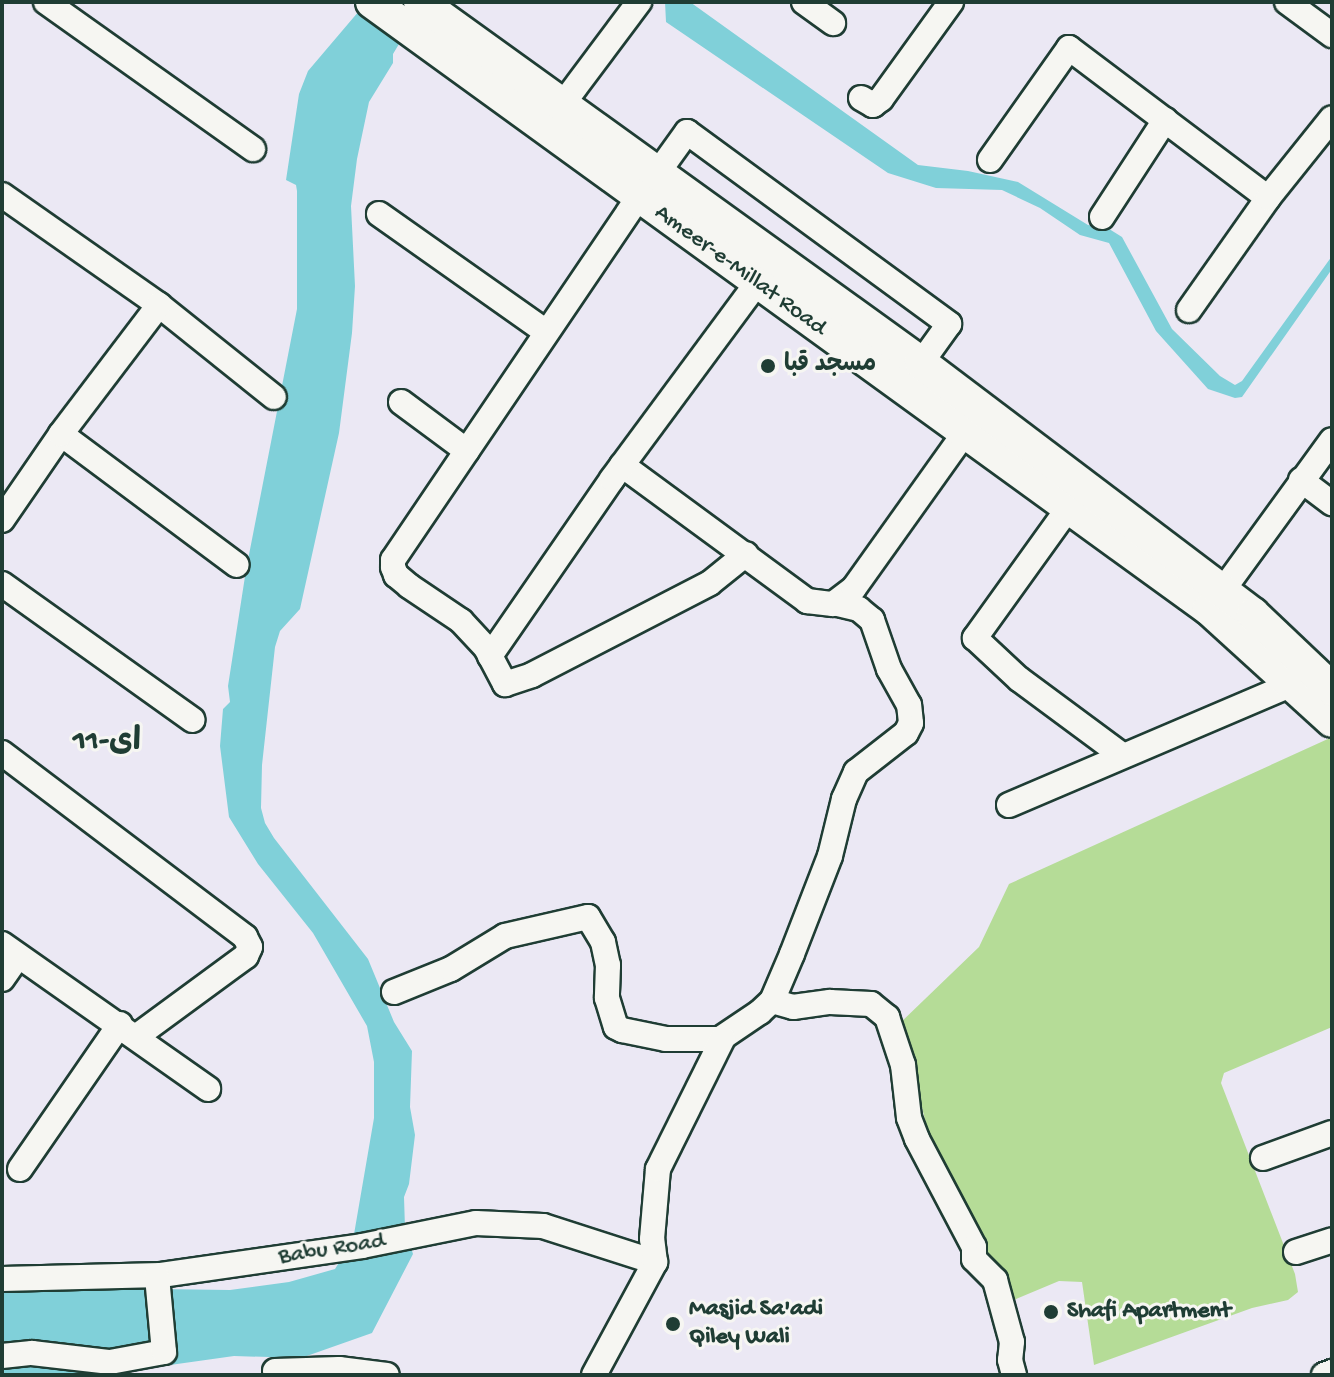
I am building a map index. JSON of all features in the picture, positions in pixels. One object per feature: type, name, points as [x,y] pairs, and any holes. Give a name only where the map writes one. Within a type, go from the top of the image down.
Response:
[{"type":"main road","name":"Ameer-e-Millat Road","points":[[372,2],[555,114],[659,171],[912,376],[1216,600],[1293,684],[1332,721]]},
{"type":"main road","name":"Ameer-e-Millat Road","points":[[420,2],[555,114],[638,198],[757,283],[912,376],[964,434],[1067,510],[1216,600]]},
{"type":"main road","points":[[1216,600],[1276,632],[1332,689]]},
{"type":"street","points":[[46,2],[253,149]]},
{"type":"street","points":[[555,114],[639,2]]},
{"type":"street","points":[[804,2],[833,23]]},
{"type":"street","points":[[861,98],[873,105],[881,99],[951,2]]},
{"type":"street","points":[[1287,2],[1332,35]]},
{"type":"street","points":[[990,160],[1069,48],[1268,198]]},
{"type":"street","points":[[1189,310],[1268,198],[1332,118]]},
{"type":"street","points":[[1102,217],[1165,120]]},
{"type":"street","points":[[659,171],[687,132],[949,324],[912,376]]},
{"type":"street","points":[[638,198],[393,560],[393,567],[402,581],[461,621],[490,656],[505,684],[532,675],[710,583],[746,554]]},
{"type":"street","points":[[5,202],[159,305],[274,397]]},
{"type":"street","points":[[379,214],[546,332]]},
{"type":"street","points":[[490,656],[622,465],[757,283]]},
{"type":"street","points":[[2,520],[61,434],[159,305]]},
{"type":"street","points":[[401,402],[467,451]]},
{"type":"street","points":[[61,434],[237,565]]},
{"type":"street","points":[[834,603],[854,588],[964,434]]},
{"type":"street","points":[[1216,600],[1332,440]]},
{"type":"street","points":[[594,1375],[655,1262],[652,1239],[658,1169],[723,1038],[772,1001],[830,856],[856,772],[906,733],[911,723],[909,705],[889,669],[872,620],[859,609],[807,601],[622,465]]},
{"type":"street","points":[[1301,480],[1332,503]]},
{"type":"street","points":[[1067,510],[975,638],[1019,679],[1123,756]]},
{"type":"street","points":[[2,584],[193,720]]},
{"type":"street","points":[[1009,805],[1293,684]]},
{"type":"street","points":[[2,753],[245,937],[250,947],[246,956],[128,1030],[20,1169]]},
{"type":"street","points":[[394,992],[451,969],[505,936],[588,917],[603,942],[608,965],[607,998],[616,1027],[666,1039],[723,1038]]},
{"type":"street","points":[[2,979],[10,950],[208,1089]]},
{"type":"street","points":[[772,1001],[793,1007],[830,1002],[871,1004],[887,1017],[903,1065],[909,1118],[917,1139],[974,1247],[974,1259],[995,1280],[1012,1342],[1010,1360],[1014,1375]]},
{"type":"street","points":[[1263,1158],[1332,1133]]},
{"type":"street","name":"Babu Road","points":[[2,1279],[157,1276],[362,1246],[476,1223],[543,1226],[655,1262]]},
{"type":"street","points":[[1296,1252],[1332,1240]]},
{"type":"street","points":[[2,1356],[32,1353],[110,1362],[164,1352],[157,1276]]},
{"type":"street","points":[[275,1371],[339,1369],[387,1375]]},
{"type":"street","points":[[1324,1375],[1332,1372]]},
{"type":"green space","points":[[1330,738],[1332,1027],[1224,1073],[1221,1083],[1295,1274],[1298,1292],[1288,1300],[1252,1308],[1094,1365],[1082,1282],[1059,1281],[1009,1302],[933,1152],[911,1063],[897,1026],[979,947],[1009,884]]},
{"type":"water","points":[[665,2],[690,2],[918,165],[968,171],[1018,182],[1088,225],[1106,227],[1122,237],[1172,329],[1220,376],[1235,385],[1242,381],[1332,256],[1332,269],[1242,397],[1235,398],[1208,389],[1156,331],[1109,243],[1080,235],[1040,208],[1002,190],[936,188],[888,173],[666,22]]},
{"type":"water","points":[[359,11],[399,44],[393,54],[393,63],[369,102],[357,159],[351,206],[355,286],[352,333],[339,433],[300,609],[280,631],[275,647],[262,765],[261,808],[274,838],[368,959],[394,1022],[412,1051],[410,1107],[415,1135],[409,1184],[404,1197],[405,1228],[413,1254],[372,1333],[301,1358],[234,1356],[99,1375],[2,1375],[2,1292],[85,1288],[230,1290],[289,1282],[335,1269],[353,1240],[374,1118],[374,1062],[367,1026],[313,933],[258,864],[229,817],[220,746],[223,709],[230,702],[228,686],[246,570],[297,309],[297,191],[296,185],[286,180],[299,94],[308,71]]},
{"type":"place","name":"مسجد قبا","points":[[768,366]]},
{"type":"place","name":"Shafi Apartment","points":[[1051,1312]]},
{"type":"place","name":"Masjid Sa'adi Qiley Wali","points":[[673,1324]]},
{"type":"district","name":"ای-11","points":[[107,743]]}]
